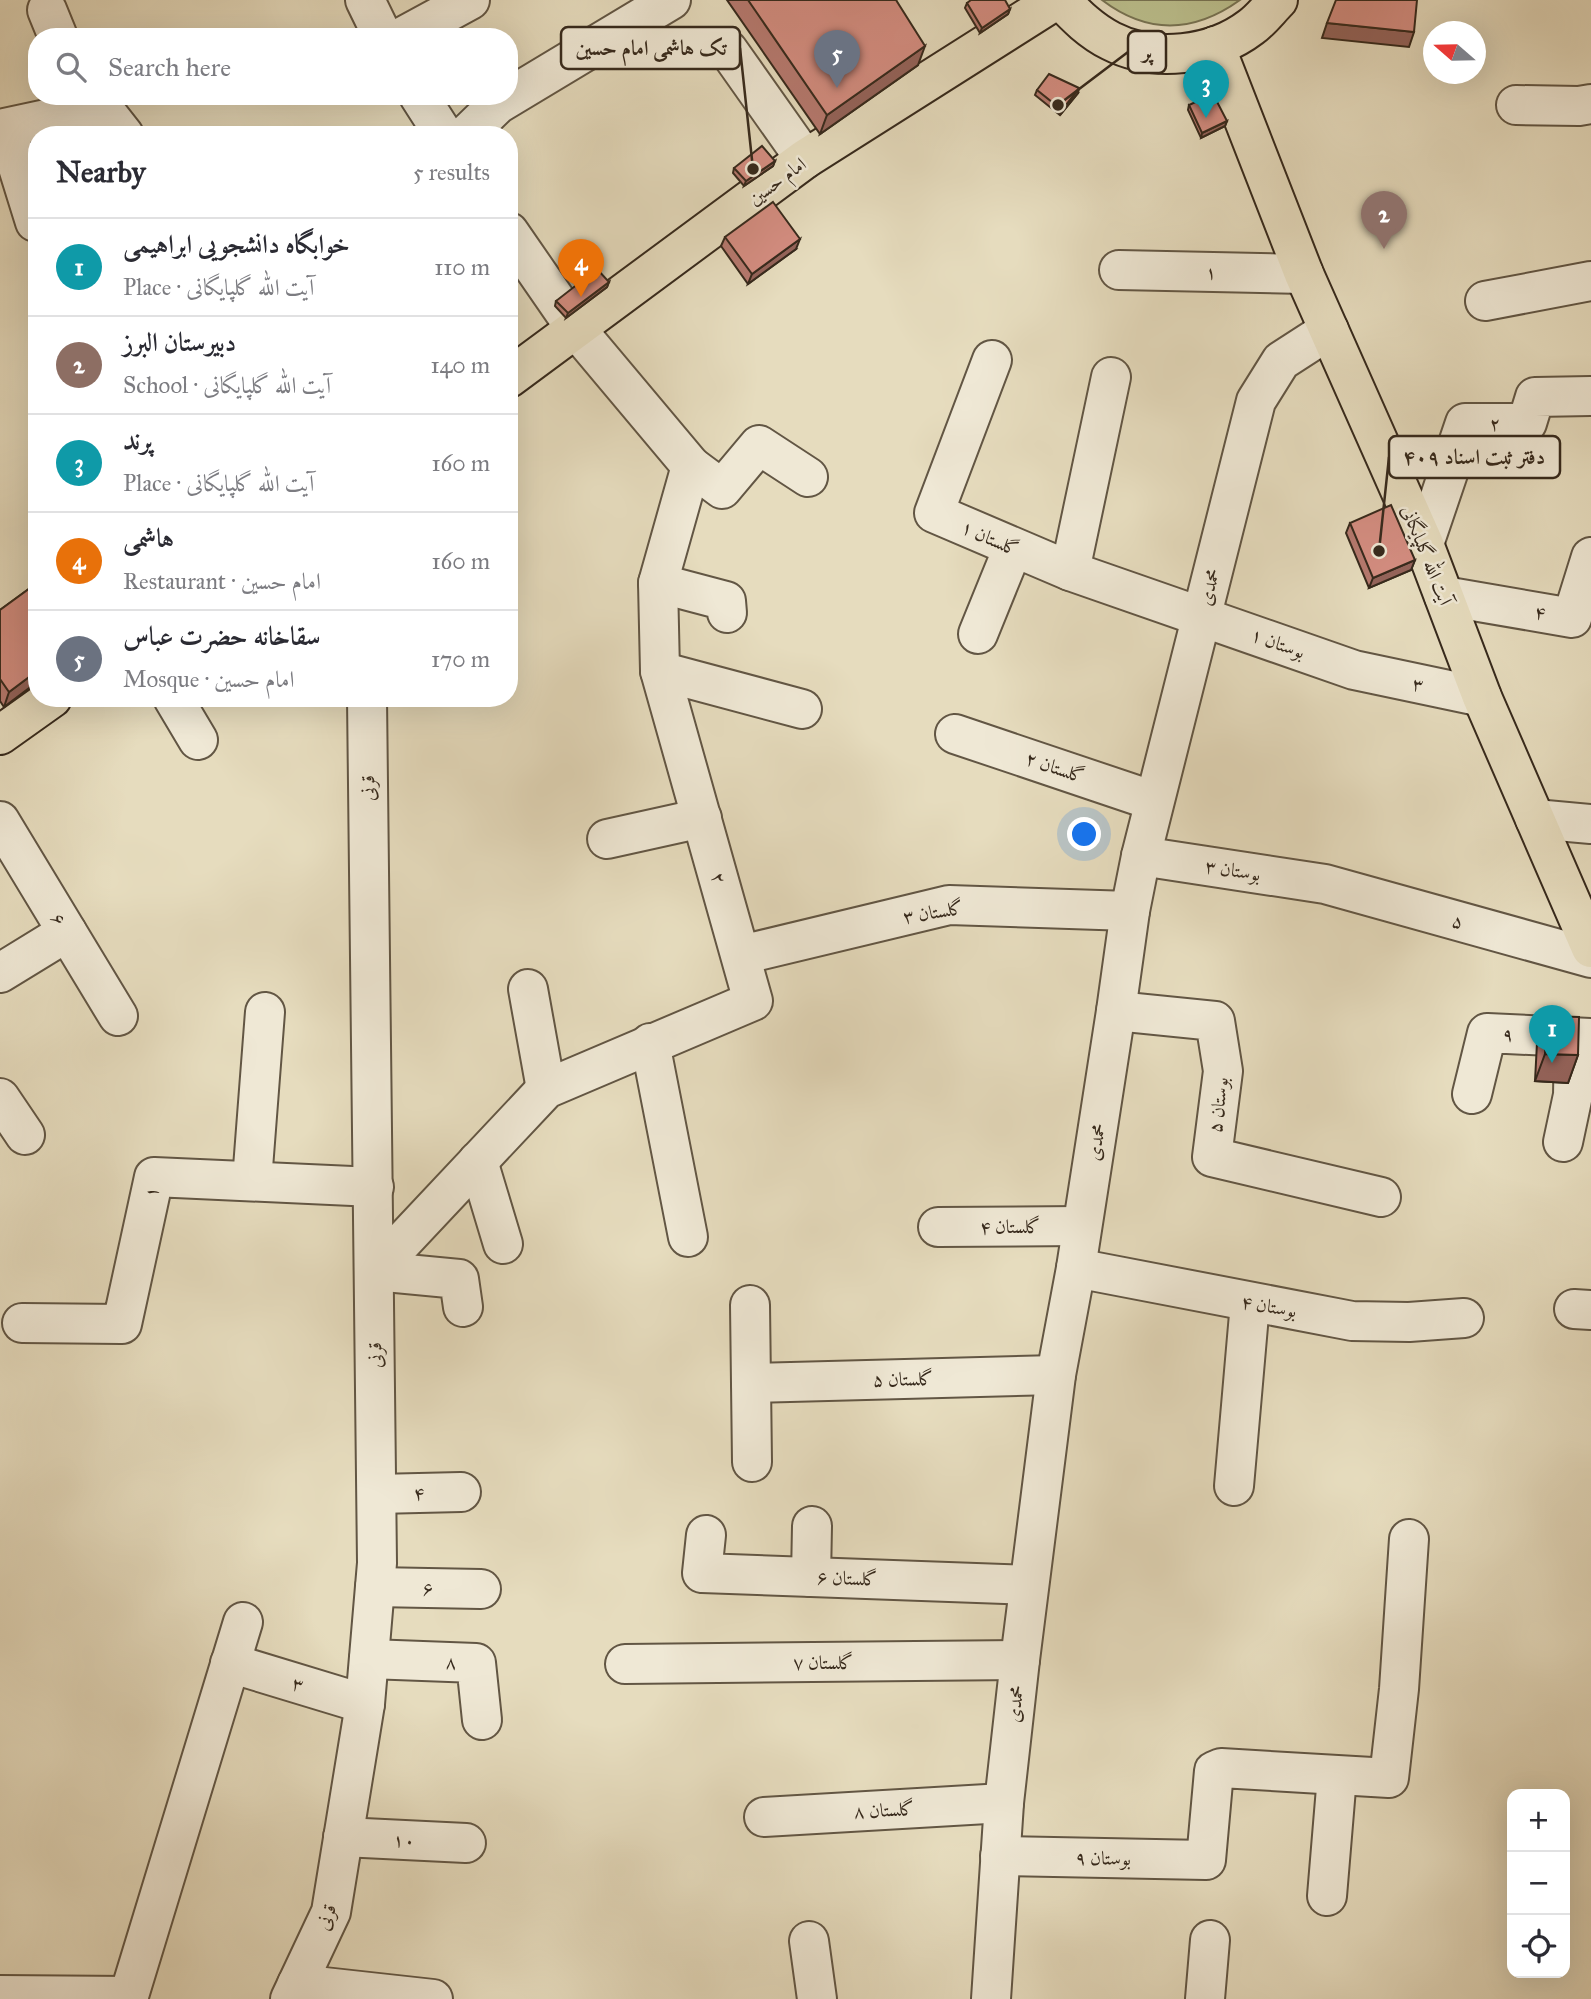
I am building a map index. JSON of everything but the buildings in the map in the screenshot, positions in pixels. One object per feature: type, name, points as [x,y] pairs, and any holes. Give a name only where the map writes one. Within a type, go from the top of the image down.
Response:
[{"type":"main road","points":[[1058,0],[1083,23],[1112,42],[1146,52],[1181,54],[1215,46],[1251,27],[1278,0]]},
{"type":"main road","name":"امام حسین","points":[[518,371],[860,116],[1058,0]]},
{"type":"main road","name":"آیت الله گلپایگانی","points":[[1215,46],[1304,274],[1424,544],[1482,697],[1591,948]]},
{"type":"main road","points":[[0,734],[39,707]]},
{"type":"street","points":[[365,0],[379,28]]},
{"type":"street","points":[[419,28],[470,0]]},
{"type":"street","points":[[518,92],[671,0]]},
{"type":"street","points":[[728,50],[805,159]]},
{"type":"street","points":[[1516,105],[1591,104]]},
{"type":"street","points":[[28,199],[3,129],[78,105]]},
{"type":"street","points":[[96,105],[102,107],[117,126]]},
{"type":"street","points":[[425,105],[437,126]]},
{"type":"street","points":[[475,126],[497,105]]},
{"type":"street","points":[[518,245],[576,329],[691,467],[722,489],[759,445],[808,477]]},
{"type":"street","name":"۱","points":[[1119,270],[1304,274]]},
{"type":"street","points":[[1485,301],[1591,281]]},
{"type":"street","name":"محمدی","points":[[991,1999],[1004,1803],[1056,1375],[1083,1226],[1130,912],[1141,856],[1256,401],[1281,361],[1329,330]]},
{"type":"street","name":"گلستان ۱","points":[[992,360],[934,513],[1070,570],[1201,616]]},
{"type":"street","points":[[1070,570],[1111,377]]},
{"type":"street","name":"۲","points":[[1424,544],[1465,423],[1527,422],[1535,397],[1591,396]]},
{"type":"street","name":"۲","points":[[375,1271],[546,1089],[752,1001],[660,671],[658,583],[691,467]]},
{"type":"street","points":[[978,634],[1013,548]]},
{"type":"street","name":"۴","points":[[1444,596],[1572,618],[1591,557]]},
{"type":"street","points":[[658,583],[726,601],[727,613]]},
{"type":"street","name":"بوستان ۱","points":[[1201,616],[1354,670]]},
{"type":"street","name":"۳","points":[[1354,670],[1482,697]]},
{"type":"street","points":[[660,671],[802,709]]},
{"type":"street","points":[[178,707],[198,740]]},
{"type":"street","name":"قرنی","points":[[293,1992],[331,1912],[365,1704],[377,1563],[367,707]]},
{"type":"street","name":"گلستان ۲","points":[[955,734],[1154,801]]},
{"type":"street","points":[[607,839],[702,818]]},
{"type":"street","points":[[1535,819],[1591,824]]},
{"type":"street","name":"۶","points":[[0,821],[118,1016]]},
{"type":"street","name":"بوستان ۳","points":[[1141,856],[1325,884]]},
{"type":"street","name":"۵","points":[[1325,884],[1591,958]]},
{"type":"street","name":"گلستان ۳","points":[[741,955],[949,905],[1130,912]]},
{"type":"street","points":[[0,973],[67,932]]},
{"type":"street","points":[[528,989],[546,1089]]},
{"type":"street","name":"بوستان ۵","points":[[1116,1011],[1215,1021],[1223,1072],[1212,1157],[1381,1197]]},
{"type":"street","points":[[252,1181],[265,1012]]},
{"type":"street","name":"۹","points":[[1472,1094],[1487,1033],[1583,1038]]},
{"type":"street","points":[[1563,1142],[1583,1038]]},
{"type":"street","points":[[650,1044],[688,1237]]},
{"type":"street","points":[[0,1098],[25,1135]]},
{"type":"street","points":[[478,1161],[503,1244]]},
{"type":"street","name":"۱","points":[[22,1323],[122,1324],[154,1177],[374,1186]]},
{"type":"street","name":"گلستان ۴","points":[[938,1227],[1083,1226]]},
{"type":"street","name":"بوستان ۴","points":[[1076,1268],[1352,1321],[1409,1322],[1464,1318]]},
{"type":"street","points":[[375,1271],[459,1279],[463,1307]]},
{"type":"street","points":[[1234,1486],[1250,1303]]},
{"type":"street","points":[[750,1305],[752,1462]]},
{"type":"street","name":"گلستان ۵","points":[[751,1383],[1056,1375]]},
{"type":"street","name":"۴","points":[[377,1494],[461,1492]]},
{"type":"street","points":[[811,1577],[812,1526]]},
{"type":"street","name":"گلستان ۶","points":[[706,1535],[702,1573],[1029,1585]]},
{"type":"street","points":[[1327,1896],[1337,1776],[1389,1779],[1399,1689],[1409,1539]]},
{"type":"street","name":"۶","points":[[375,1587],[481,1590]]},
{"type":"street","points":[[0,1995],[129,1997],[243,1622]]},
{"type":"street","name":"۸","points":[[369,1660],[476,1662],[482,1720]]},
{"type":"street","name":"گلستان ۷","points":[[625,1664],[1020,1660]]},
{"type":"street","name":"۳","points":[[230,1663],[365,1704]]},
{"type":"street","name":"بوستان ۹","points":[[1000,1856],[1206,1860],[1214,1771],[1221,1768],[1337,1776]]},
{"type":"street","name":"گلستان ۸","points":[[764,1817],[1004,1803]]},
{"type":"street","name":"۱۰","points":[[343,1837],[466,1843]]},
{"type":"street","points":[[1205,1999],[1210,1940]]},
{"type":"street","points":[[809,1941],[817,1999]]},
{"type":"street","points":[[293,1992],[433,1999]]},
{"type":"green space","points":[[1102,0],[1240,0],[1205,19],[1171,26],[1136,19]]},
{"type":"place","name":"سقاخانه حضرت عباس","points":[[837,88]]},
{"type":"place","name":"پر","points":[[1058,105]]},
{"type":"place","name":"پرند","points":[[1206,118]]},
{"type":"place","name":"تک هاشمی امام حسین","points":[[753,169]]},
{"type":"place","name":"دبیرستان البرز","points":[[1384,249]]},
{"type":"place","name":"هاشمی","points":[[581,297]]},
{"type":"place","name":"دفتر ثبت اسناد ۴۰۹","points":[[1379,551]]},
{"type":"place","name":"خوابگاه دانشجویی ابراهیمی","points":[[1552,1063]]}]
